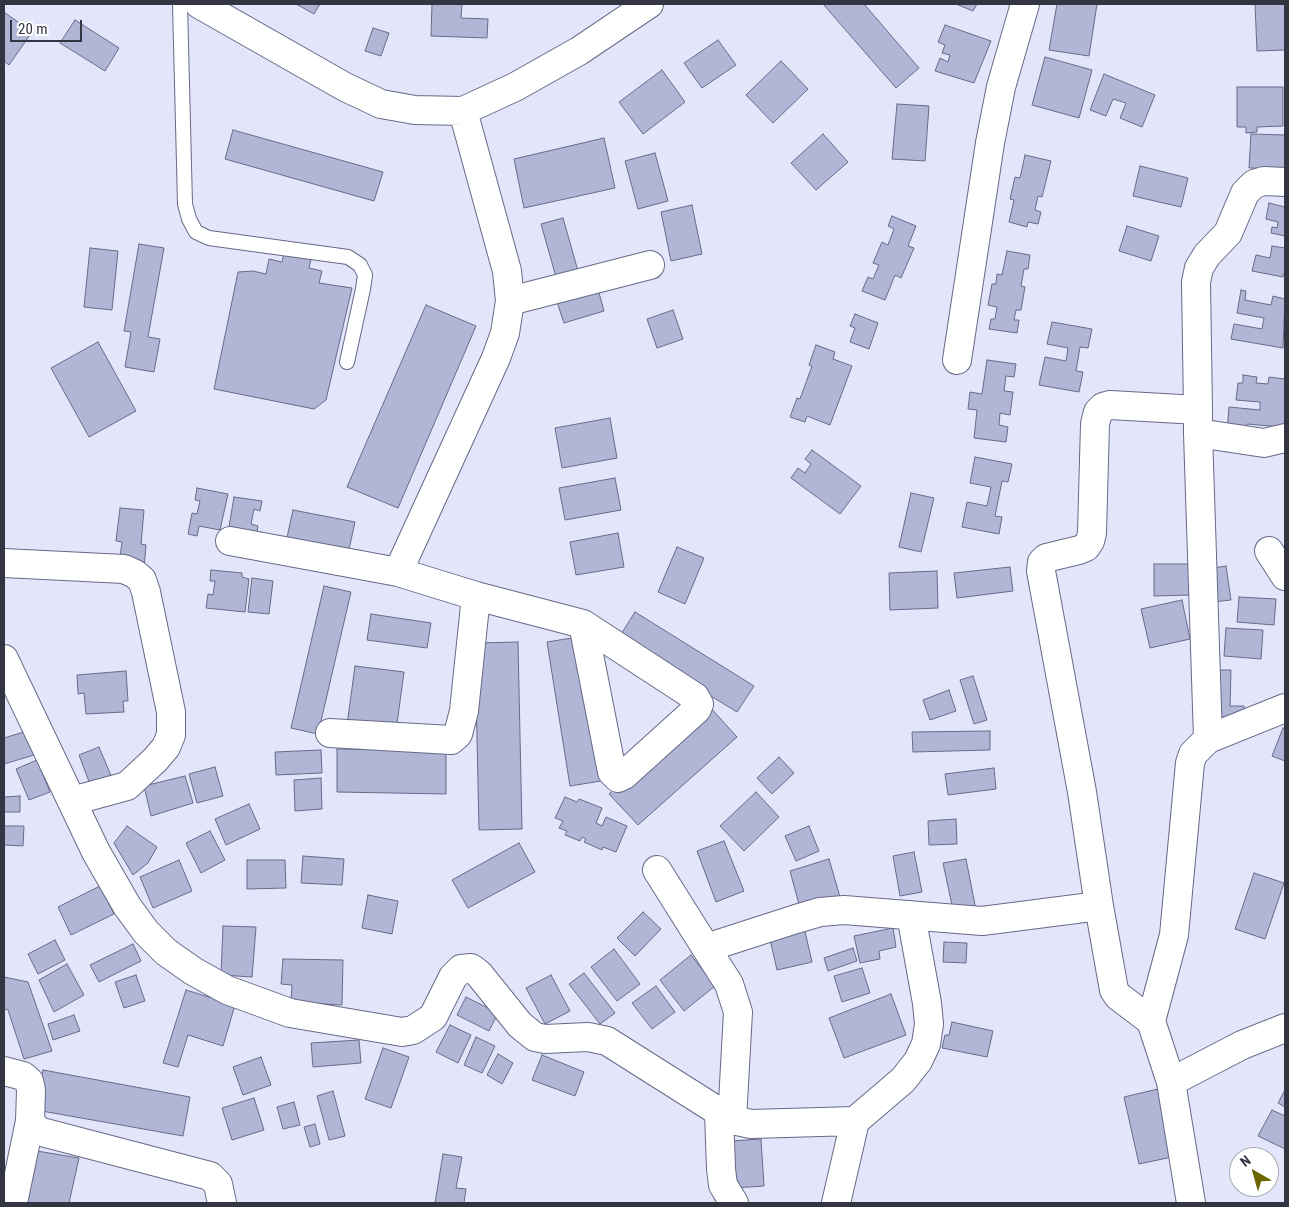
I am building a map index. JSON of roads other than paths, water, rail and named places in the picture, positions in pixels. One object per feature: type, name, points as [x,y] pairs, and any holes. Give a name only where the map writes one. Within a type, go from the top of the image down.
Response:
[{"type":"street","points":[[199,4],[345,87],[381,104],[415,110],[463,111],[515,87],[579,51],[649,4]]},
{"type":"street","points":[[957,360],[990,143],[1001,87],[1024,4]]},
{"type":"street","points":[[398,572],[496,358],[505,333],[510,301],[507,271],[463,111]]},
{"type":"street","points":[[1208,739],[1198,421],[1196,282],[1199,268],[1206,256],[1228,233],[1245,193],[1254,184],[1264,181],[1285,182]]},
{"type":"street","points":[[510,301],[650,265]]},
{"type":"street","points":[[1151,1020],[1118,996],[1114,990],[1082,792],[1041,571],[1042,562],[1052,556],[1086,547],[1090,541],[1092,533],[1095,424],[1098,412],[1103,407],[1110,405],[1198,421],[1264,443],[1285,438]]},
{"type":"street","points":[[230,542],[398,572],[476,596],[583,624],[699,700],[697,709],[624,775],[618,778],[612,772],[583,624]]},
{"type":"street","points":[[1270,551],[1285,576]]},
{"type":"street","points":[[4,563],[124,569],[142,580],[146,592],[171,712],[171,735],[166,747],[155,760],[127,786],[72,802]]},
{"type":"street","points":[[330,733],[437,740],[451,740],[458,734],[464,711],[476,596]]},
{"type":"street","points":[[4,659],[96,852],[127,906],[146,932],[166,952],[193,972],[227,990],[290,1013],[402,1032],[413,1030],[433,1017],[453,977],[461,969],[471,968],[479,974],[527,1032],[545,1040],[588,1037],[607,1041],[725,1117],[751,1124],[855,1121]]},
{"type":"street","points":[[1191,1203],[1171,1082],[1151,1020],[1174,935],[1190,763],[1199,746],[1208,739],[1285,708]]},
{"type":"street","points":[[657,870],[729,984],[738,1012],[725,1117],[722,1177],[734,1203]]},
{"type":"street","points":[[706,948],[820,912],[867,910],[911,916],[982,921],[1099,906]]},
{"type":"street","points":[[836,1203],[855,1121],[903,1080],[918,1061],[926,1044],[929,1024],[927,1004],[911,916]]},
{"type":"street","points":[[1171,1082],[1242,1045],[1285,1028]]},
{"type":"street","points":[[4,1071],[23,1076],[28,1081],[31,1090],[30,1121],[13,1203]]},
{"type":"street","points":[[30,1121],[38,1131],[210,1176],[218,1184],[222,1203]]},
{"type":"lane","points":[[180,4],[185,204],[189,219],[196,232],[209,238],[348,257],[360,265],[365,275],[347,362]]}]
